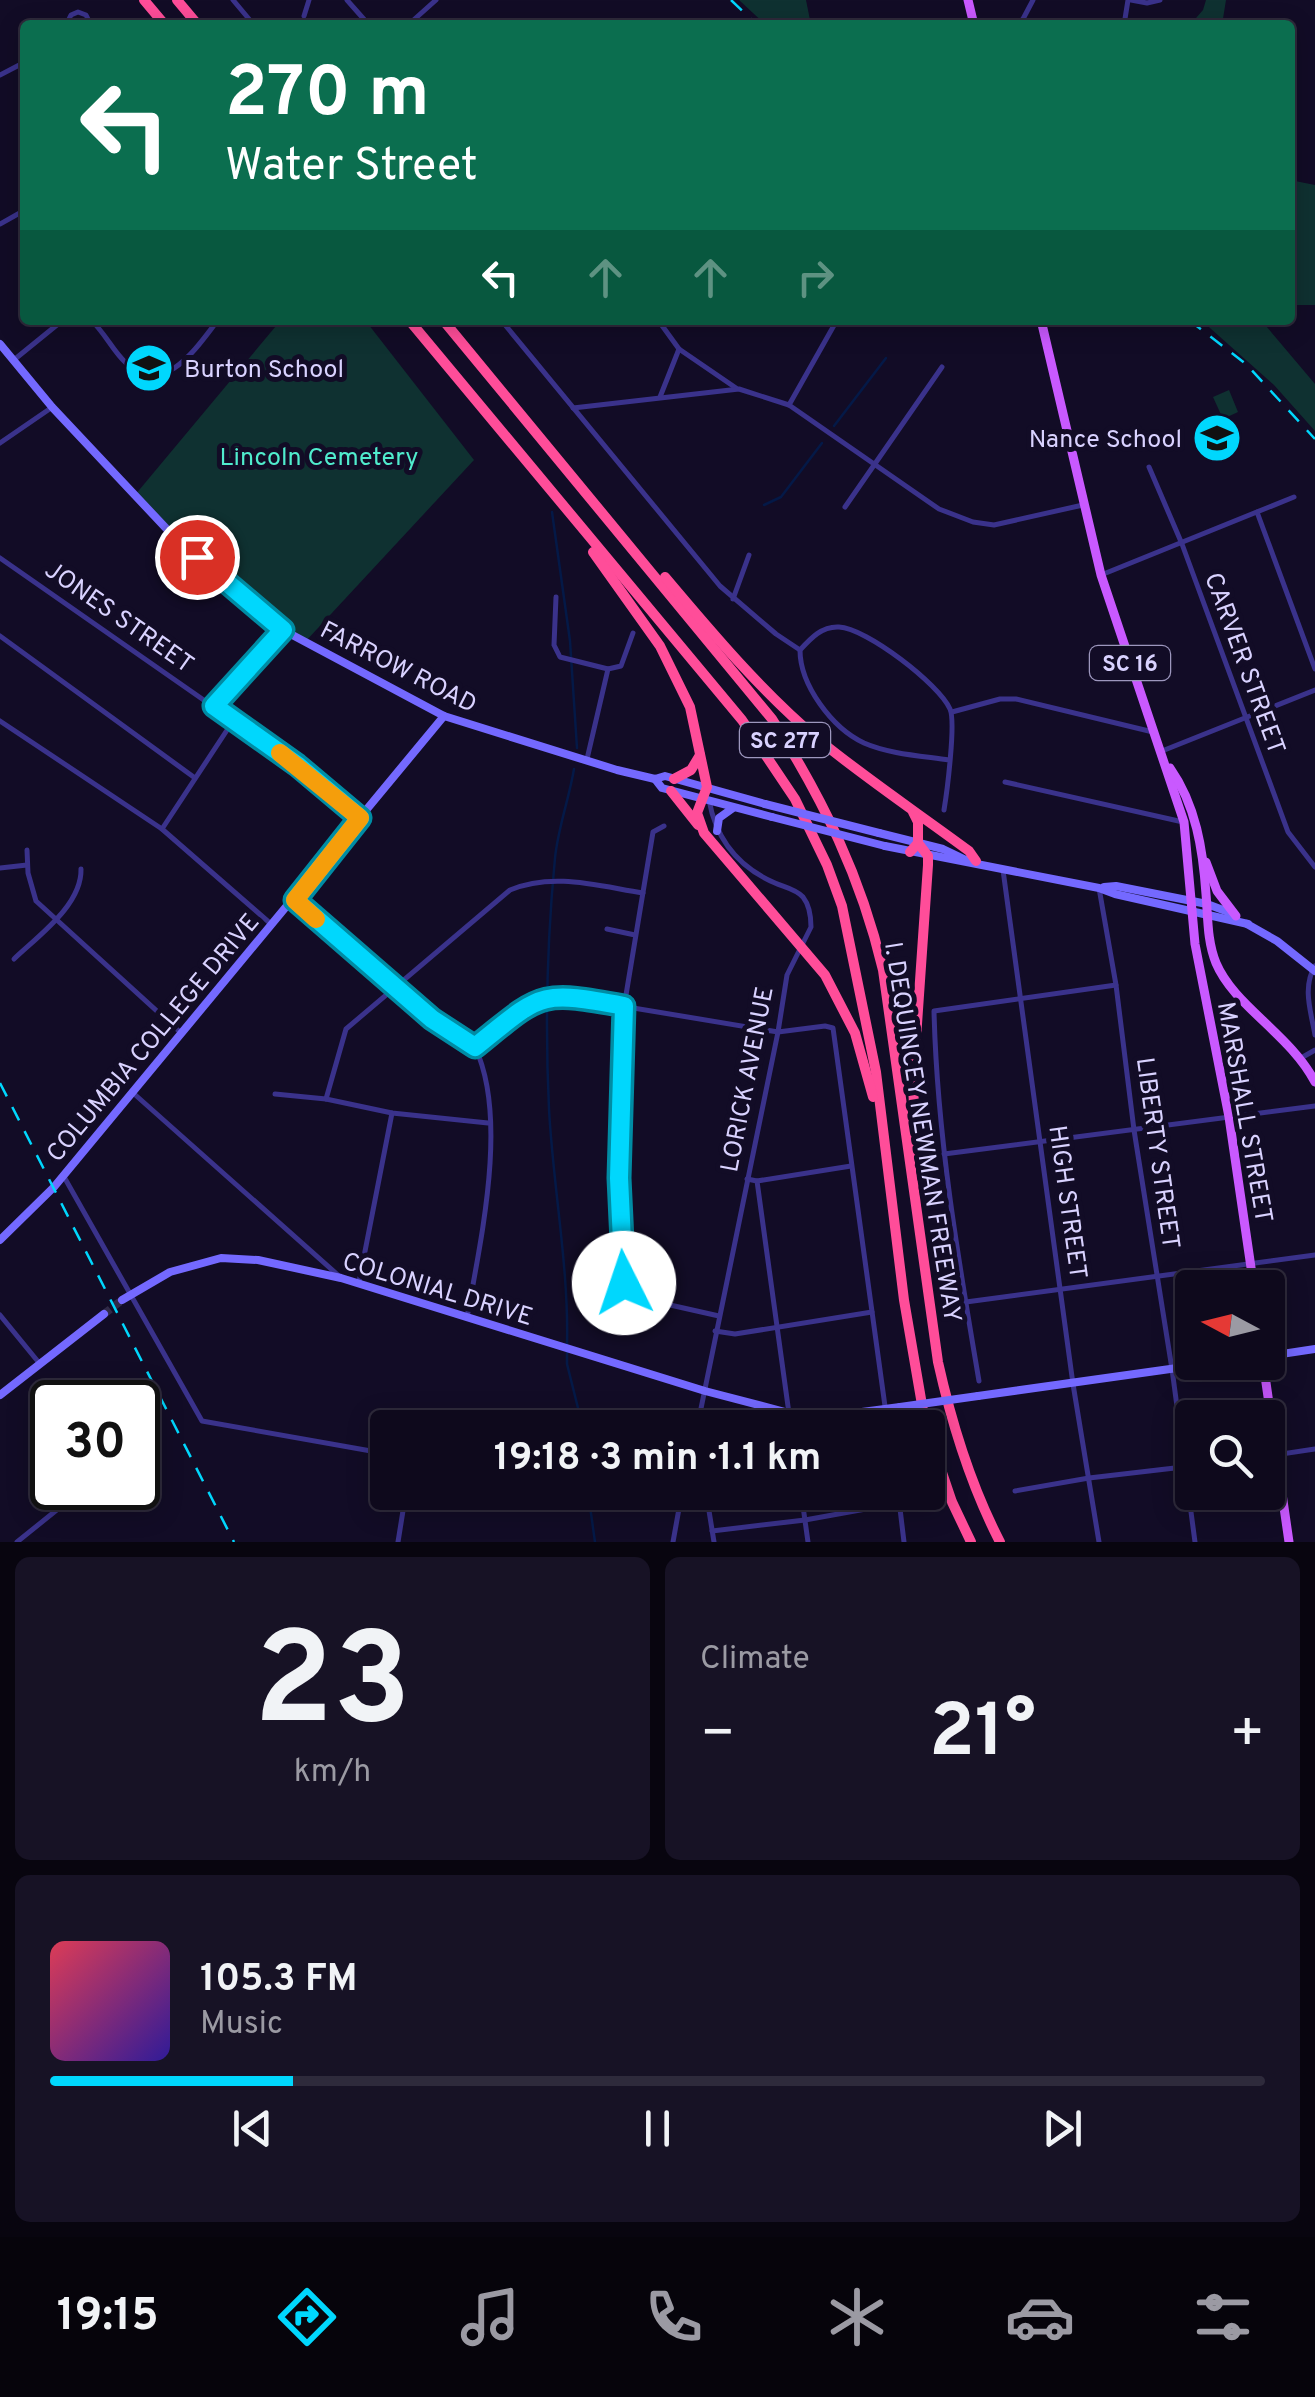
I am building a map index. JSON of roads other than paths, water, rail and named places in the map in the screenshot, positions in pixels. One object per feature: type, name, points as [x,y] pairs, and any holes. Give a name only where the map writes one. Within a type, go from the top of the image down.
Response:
[{"type":"highway","points":[[144,0],[161,20]]},
{"type":"highway","points":[[177,0],[194,20]]},
{"type":"highway","name":"I. DEQUINCEY NEWMAN FREEWAY","points":[[413,325],[742,720],[769,758],[811,832],[842,906],[876,1072],[904,1300],[924,1410]]},
{"type":"highway","name":"I. DEQUINCEY NEWMAN FREEWAY","points":[[446,325],[772,719],[819,796],[846,851],[871,921],[883,970],[951,1422],[982,1507],[1000,1542]]},
{"type":"highway","points":[[606,516],[787,711],[820,740],[969,850],[971,860]]},
{"type":"highway","points":[[572,517],[673,669],[690,707],[707,787],[697,813],[704,833]]},
{"type":"highway","points":[[700,754],[691,770],[672,785],[704,833],[824,975],[850,1022],[884,1135]]},
{"type":"highway","points":[[912,809],[918,822],[914,847],[928,856],[913,1082],[924,1258]]},
{"type":"highway","name":"I. DEQUINCEY NEWMAN FREEWAY","points":[[945,1484],[970,1542]]},
{"type":"main road","name":"SC 16","points":[[1043,325],[1101,575],[1153,732],[1181,783],[1196,824],[1210,945],[1225,980],[1301,1058],[1315,1081]]},
{"type":"main road","name":"SC 16","points":[[1164,756],[1184,822],[1191,906]]},
{"type":"main road","points":[[1202,853],[1218,891],[1236,916]]},
{"type":"main road","name":"MARSHALL STREET","points":[[1191,906],[1194,944],[1229,1117],[1253,1270]]},
{"type":"main road","points":[[1203,986],[1225,980]]},
{"type":"main road","points":[[1283,1510],[1290,1542]]},
{"type":"street","points":[[233,0],[250,20]]},
{"type":"street","points":[[304,16],[309,0]]},
{"type":"street","points":[[348,0],[365,20]]},
{"type":"street","points":[[414,20],[436,0]]},
{"type":"street","points":[[1130,0],[1160,0]]},
{"type":"street","points":[[68,20],[78,12],[86,14],[88,20]]},
{"type":"street","points":[[12,361],[57,325]]},
{"type":"street","points":[[96,325],[126,363],[141,373],[158,376],[178,368],[214,325]]},
{"type":"street","points":[[505,325],[733,598],[800,650],[808,688],[847,731],[865,743],[949,760]]},
{"type":"street","points":[[662,325],[679,349],[739,389],[790,406],[939,509],[994,526],[1084,505]]},
{"type":"street","points":[[790,406],[834,325]]},
{"type":"street","name":"FARROW ROAD","points":[[0,344],[52,407],[178,541],[283,630],[444,716],[587,762],[655,779],[662,788],[707,787],[879,833],[914,847]]},
{"type":"street","points":[[660,397],[679,349]]},
{"type":"street","points":[[845,508],[942,367]]},
{"type":"street","points":[[573,408],[739,389]]},
{"type":"street","points":[[0,443],[52,407]]},
{"type":"street","name":"CARVER STREET","points":[[1150,467],[1288,832],[1315,868]]},
{"type":"street","points":[[1101,575],[1294,497]]},
{"type":"street","points":[[1256,512],[1315,669]]},
{"type":"street","points":[[733,598],[749,555]]},
{"type":"street","name":"JONES STREET","points":[[0,558],[297,765],[360,818]]},
{"type":"street","points":[[556,597],[554,645],[560,657],[608,669],[621,666],[633,633]]},
{"type":"street","points":[[800,650],[817,632],[833,626],[865,635],[914,671],[952,712],[944,810]]},
{"type":"street","points":[[214,706],[283,630]]},
{"type":"street","points":[[0,636],[195,778]]},
{"type":"street","points":[[587,762],[608,669]]},
{"type":"street","points":[[1164,756],[1244,717],[1315,690]]},
{"type":"street","points":[[952,712],[1000,699],[1016,699],[1153,732]]},
{"type":"street","name":"COLUMBIA COLLEGE DRIVE","points":[[4,1237],[184,1035],[444,716]]},
{"type":"street","points":[[0,721],[162,829],[271,924]]},
{"type":"street","points":[[162,829],[233,721]]},
{"type":"street","points":[[1005,782],[1196,824]]},
{"type":"street","name":"FARROW ROAD","points":[[672,785],[705,800],[886,846],[960,854],[1003,868],[1100,888],[1116,886],[1236,916],[1314,969]]},
{"type":"street","name":"LORICK AVENUE","points":[[701,1410],[787,976],[811,927],[803,897],[736,858],[717,831],[705,800]]},
{"type":"street","points":[[717,831],[719,818],[734,807]]},
{"type":"street","points":[[664,826],[653,832],[624,1006],[619,1178],[624,1283],[639,1298],[718,1316]]},
{"type":"street","points":[[27,850],[36,900],[184,1035]]},
{"type":"street","name":"FARROW ROAD","points":[[928,856],[958,862],[971,860]]},
{"type":"street","points":[[0,868],[28,865]]},
{"type":"street","name":"HIGH STREET","points":[[1003,868],[1073,1384],[1099,1542]]},
{"type":"street","points":[[14,959],[55,919],[82,883],[82,869]]},
{"type":"street","points":[[326,1099],[346,1029],[510,890],[530,881],[549,879],[643,893]]},
{"type":"street","name":"LIBERTY STREET","points":[[1100,888],[1176,1400]]},
{"type":"street","points":[[295,900],[432,1019],[475,1047],[486,1070],[488,1200],[467,1318]]},
{"type":"street","name":"FARROW ROAD","points":[[1207,910],[1248,924]]},
{"type":"street","points":[[608,929],[635,936]]},
{"type":"street","points":[[1314,969],[1308,990],[1315,1035]]},
{"type":"street","points":[[979,1381],[944,1154],[935,1069],[934,1010],[1116,985]]},
{"type":"street","points":[[475,1047],[524,1007],[555,995],[778,1032],[833,1028],[886,1408]]},
{"type":"street","points":[[1301,1058],[1315,1050]]},
{"type":"street","points":[[1315,1070],[1315,1081]]},
{"type":"street","points":[[132,1092],[341,1278]]},
{"type":"street","points":[[275,1094],[326,1099],[392,1113],[488,1123]]},
{"type":"street","points":[[944,1154],[1315,1106]]},
{"type":"street","points":[[359,1285],[392,1113]]},
{"type":"street","points":[[747,1178],[757,1180],[851,1166]]},
{"type":"street","points":[[63,1175],[202,1421],[370,1451]]},
{"type":"street","points":[[757,1180],[789,1410]]},
{"type":"street","points":[[0,1226],[4,1237]]},
{"type":"street","points":[[965,1302],[1315,1255]]},
{"type":"street","name":"COLONIAL DRIVE","points":[[122,1300],[170,1272],[221,1258],[258,1260],[341,1278],[778,1410]]},
{"type":"street","points":[[715,1331],[735,1334],[872,1312]]},
{"type":"street","points":[[0,1395],[104,1314]]},
{"type":"street","points":[[0,1315],[40,1364]]},
{"type":"street","points":[[1285,1353],[1315,1349]]},
{"type":"street","name":"COLONIAL DRIVE","points":[[873,1410],[1175,1369]]},
{"type":"street","points":[[1285,1453],[1315,1449]]},
{"type":"street","points":[[1015,1490],[1175,1468]]},
{"type":"street","points":[[22,1541],[58,1510]]},
{"type":"street","points":[[398,1542],[403,1510]]},
{"type":"street","points":[[673,1542],[679,1510]]},
{"type":"street","points":[[709,1510],[714,1542]]},
{"type":"street","points":[[804,1510],[808,1542]]},
{"type":"street","points":[[712,1530],[864,1510]]},
{"type":"street","points":[[901,1510],[904,1542]]},
{"type":"street","name":"LIBERTY STREET","points":[[1190,1510],[1195,1542]]},
{"type":"waterway","points":[[834,426],[886,358]]},
{"type":"waterway","points":[[764,505],[781,497],[822,443]]},
{"type":"waterway","points":[[552,512],[570,641],[577,748]]},
{"type":"waterway","points":[[567,1344],[566,1286],[549,1109],[547,1015],[555,858],[574,769]]},
{"type":"waterway","points":[[567,1352],[578,1410]]},
{"type":"waterway","points":[[591,1510],[595,1542]]},
{"type":"tunnel","points":[[104,1314],[122,1300]]},
{"type":"railway","points":[[731,0],[752,20]]},
{"type":"railway","points":[[1195,325],[1246,364],[1315,439]]},
{"type":"railway","points":[[0,1083],[234,1542]]},
{"type":"place","name":"Burton School","points":[[149,368]]},
{"type":"place","name":"Nance School","points":[[1217,438]]},
{"type":"park label","name":"Lincoln Cemetery","points":[[319,456]]}]
